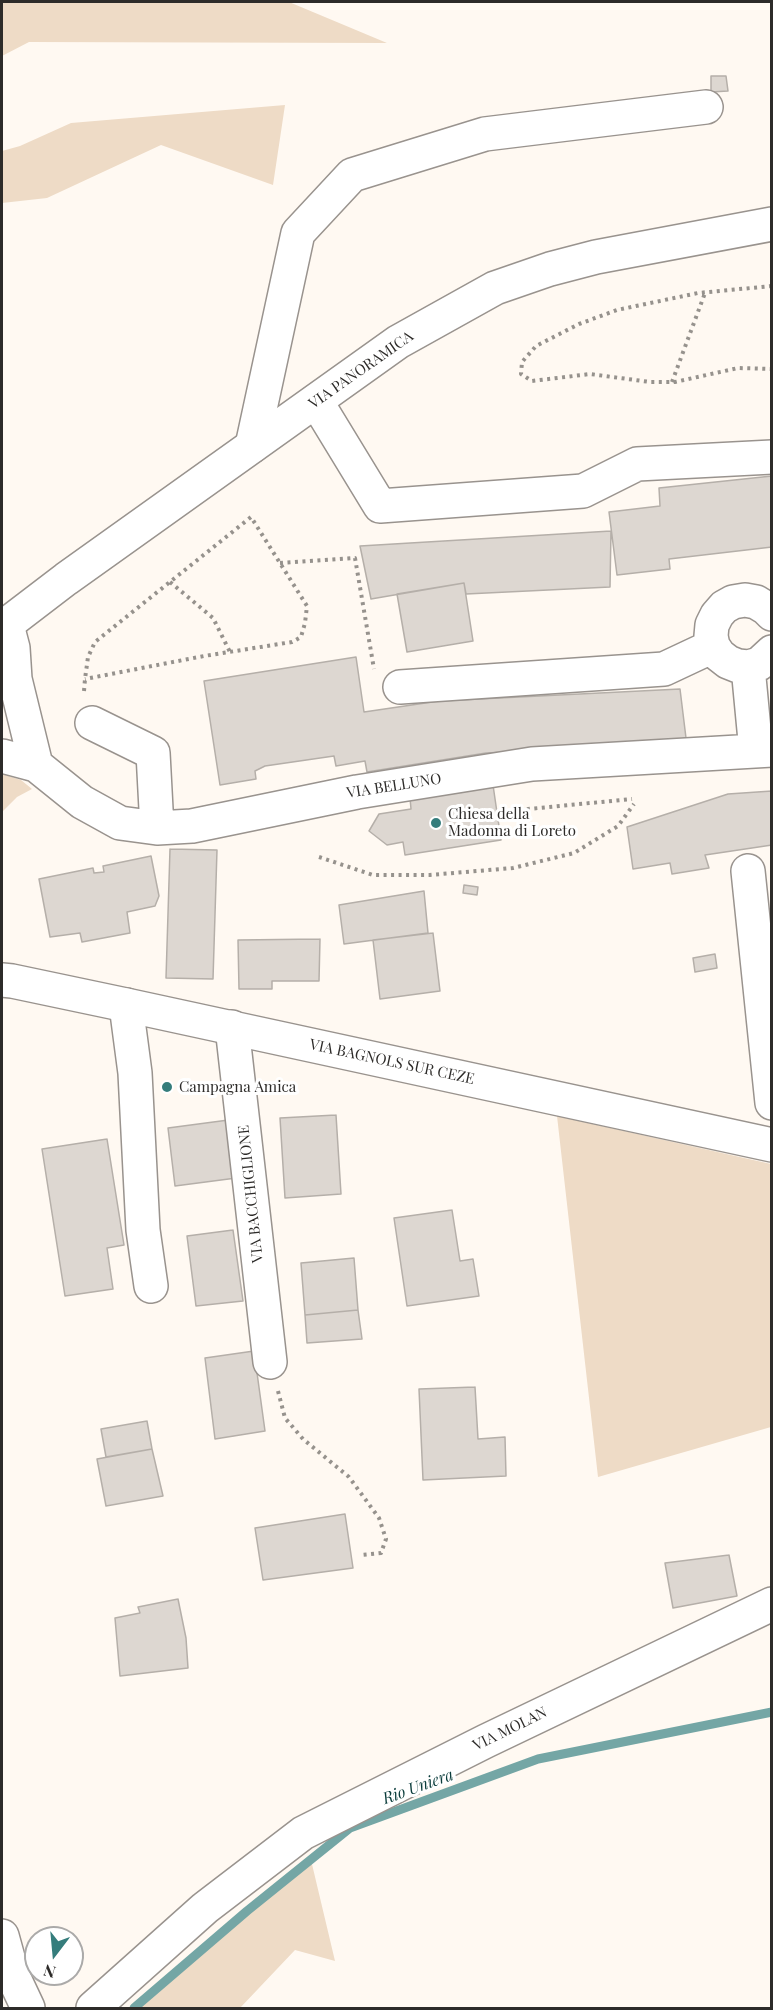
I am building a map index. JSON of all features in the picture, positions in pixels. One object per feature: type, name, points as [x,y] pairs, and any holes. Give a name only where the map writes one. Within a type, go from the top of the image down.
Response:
[{"type":"street","points":[[252,446],[298,233],[351,175],[485,134],[706,107]]},
{"type":"street","name":"VIA PANORAMICA","points":[[4,626],[66,579],[398,342],[495,288],[596,257],[771,224]]},
{"type":"street","points":[[315,401],[380,506],[583,491],[637,464],[771,457]]},
{"type":"street","points":[[764,751],[760,659],[738,666],[728,662],[719,655],[711,636],[712,625],[717,615],[724,607],[734,602],[745,600],[756,602],[771,614]]},
{"type":"street","points":[[4,626],[13,648],[15,679],[36,765]]},
{"type":"street","points":[[400,687],[664,669],[714,646]]},
{"type":"street","points":[[92,723],[153,753],[157,828]]},
{"type":"street","name":"VIA BELLUNO","points":[[2,756],[36,765],[82,802],[120,823],[157,828],[192,826],[357,792],[532,764],[764,751]]},
{"type":"street","points":[[748,871],[771,1103]]},
{"type":"street","name":"VIA BAGNOLS SUR CEZE","points":[[5,978],[771,1145]]},
{"type":"street","points":[[126,1005],[135,1073],[143,1230],[152,1286]]},
{"type":"street","name":"VIA BACCHIGLIONE","points":[[232,1027],[270,1362]]},
{"type":"street","name":"VIA MOLAN","points":[[93,2008],[206,1908],[303,1833],[486,1741],[771,1604]]},
{"type":"street","points":[[2,1936],[13,1976],[28,2008]]},
{"type":"path","points":[[771,286],[705,292],[617,310],[579,324],[536,346],[522,362],[521,374],[532,381],[590,374],[650,382],[672,382],[738,368],[771,369]]},
{"type":"path","points":[[672,382],[705,292]]},
{"type":"path","points":[[85,679],[292,642],[301,637],[307,606],[251,517],[94,642],[88,657],[85,679],[83,704],[92,723]]},
{"type":"path","points":[[280,562],[355,558],[376,684],[400,687]]},
{"type":"path","points":[[170,582],[213,618],[230,652]]},
{"type":"path","points":[[319,857],[373,874],[430,875],[513,868],[574,853],[618,826],[633,802],[497,812]]},
{"type":"path","points":[[270,1362],[285,1418],[303,1439],[349,1477],[379,1518],[386,1539],[381,1553],[361,1555]]},
{"type":"shaded area","points":[[2,2],[289,2],[387,43],[29,42],[2,56]]},
{"type":"shaded area","points":[[285,105],[273,185],[161,145],[47,198],[2,203],[2,151],[20,146],[71,123]]},
{"type":"shaded area","points":[[2,774],[21,780],[32,789],[17,797],[2,812]]},
{"type":"shaded area","points":[[557,1116],[771,1164],[771,1427],[598,1477]]},
{"type":"shaded area","points":[[311,1860],[335,1961],[295,1950],[240,2008],[134,2008],[247,1911]]},
{"type":"building","points":[[711,76],[726,76],[728,91],[711,92]]},
{"type":"building","points":[[772,476],[772,547],[669,559],[670,569],[617,575],[609,512],[660,506],[659,488]]},
{"type":"building","points":[[611,531],[610,587],[466,594],[464,583],[371,599],[360,546]]},
{"type":"building","points":[[464,583],[473,641],[407,652],[397,594]]},
{"type":"building","points":[[356,657],[364,712],[439,701],[680,689],[686,738],[639,746],[486,753],[367,772],[365,761],[336,766],[334,756],[265,766],[255,771],[256,779],[220,785],[204,681]]},
{"type":"building","name":"Chiesa della Madonna di Loreto","points":[[493,785],[501,840],[405,855],[403,842],[387,845],[369,831],[379,814],[411,809],[410,798]]},
{"type":"building","points":[[772,791],[772,845],[705,855],[709,868],[672,874],[670,863],[633,869],[627,827],[728,794]]},
{"type":"building","points":[[170,849],[217,850],[213,979],[166,978]]},
{"type":"building","points":[[151,856],[159,896],[155,906],[127,912],[130,933],[82,942],[80,933],[50,937],[39,879],[93,868],[94,873],[104,872],[103,866]]},
{"type":"building","points":[[464,885],[478,887],[477,895],[463,893]]},
{"type":"building","points":[[424,891],[428,933],[344,944],[339,905]]},
{"type":"building","points":[[433,933],[440,991],[380,999],[373,940]]},
{"type":"building","points":[[320,939],[319,981],[272,981],[272,989],[239,989],[238,940]]},
{"type":"building","points":[[715,954],[717,968],[695,972],[693,958]]},
{"type":"building","points":[[336,1115],[341,1194],[285,1198],[280,1118]]},
{"type":"building","points":[[236,1119],[244,1177],[175,1186],[168,1128]]},
{"type":"building","points":[[107,1139],[124,1245],[107,1248],[113,1289],[65,1296],[42,1149]]},
{"type":"building","points":[[452,1210],[460,1261],[473,1259],[479,1296],[407,1306],[394,1218]]},
{"type":"building","points":[[233,1230],[243,1301],[196,1306],[187,1236]]},
{"type":"building","points":[[354,1258],[358,1310],[305,1315],[301,1263]]},
{"type":"building","points":[[358,1310],[362,1339],[307,1343],[305,1315]]},
{"type":"building","points":[[254,1351],[265,1431],[215,1439],[205,1358]]},
{"type":"building","points":[[475,1387],[478,1439],[505,1437],[506,1476],[423,1480],[419,1389]]},
{"type":"building","points":[[147,1421],[152,1449],[106,1457],[101,1429]]},
{"type":"building","points":[[152,1449],[163,1496],[106,1506],[97,1459]]},
{"type":"building","points":[[345,1514],[353,1568],[263,1580],[255,1528]]},
{"type":"building","points":[[729,1555],[737,1596],[673,1608],[665,1563]]},
{"type":"building","points":[[178,1599],[186,1638],[188,1668],[120,1676],[115,1618],[140,1613],[138,1607]]},
{"type":"waterway","name":"Rio Uniera","points":[[134,2008],[247,1911],[350,1828],[538,1759],[772,1712]]},
{"type":"place","name":"Chiesa della Madonna di Loreto","points":[[436,823]]},
{"type":"place","name":"Campagna Amica","points":[[167,1087]]}]
